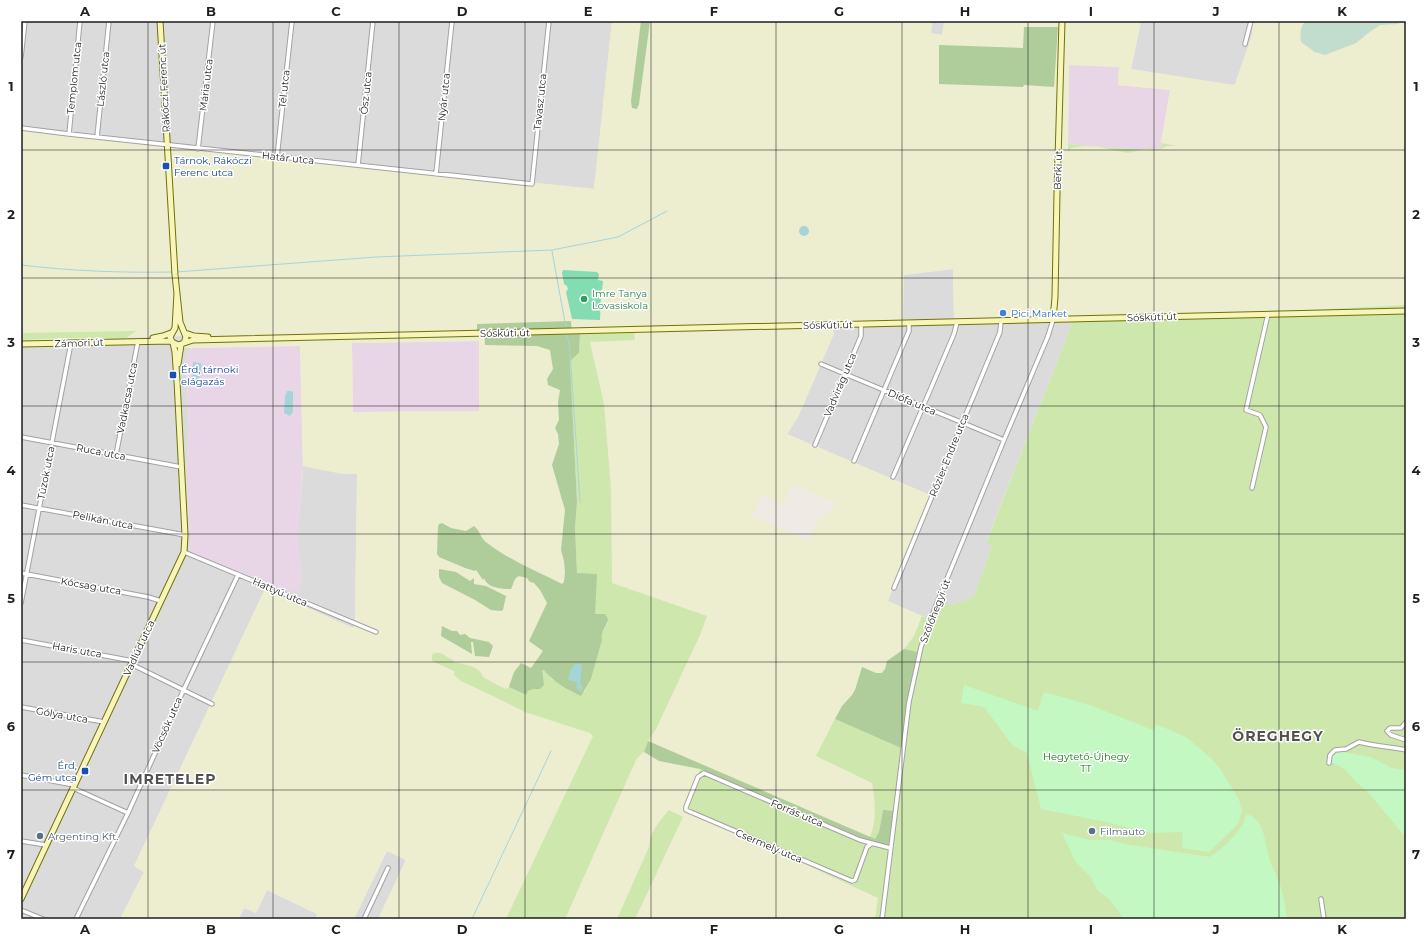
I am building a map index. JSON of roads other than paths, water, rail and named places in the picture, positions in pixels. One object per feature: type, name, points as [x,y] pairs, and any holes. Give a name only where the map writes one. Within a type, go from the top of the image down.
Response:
[{"type":"main road","name":"Rákóczi Ferenc út","points":[[160,21],[176,293]]},
{"type":"main road","name":"Berki út","points":[[1053,320],[1055,297],[1062,21]]},
{"type":"main road","points":[[176,293],[180,322],[186,337],[183,344],[176,345],[172,342],[170,337],[173,331],[176,293]]},
{"type":"main road","name":"Sóskúti út","points":[[183,344],[193,340],[1406,311]]},
{"type":"main road","points":[[173,331],[178,329],[184,332]]},
{"type":"main road","name":"Zámori út","points":[[138,341],[163,336],[173,331]]},
{"type":"main road","name":"Sóskúti út","points":[[184,332],[194,336],[251,339]]},
{"type":"main road","name":"Zámori út","points":[[21,344],[138,341],[172,342]]},
{"type":"main road","name":"Vadlúd utca","points":[[21,899],[184,552],[185,535],[177,381],[175,352],[172,342]]},
{"type":"main road","name":"Vadlúd utca","points":[[177,381],[183,344]]},
{"type":"street","points":[[21,57],[25,21]]},
{"type":"street","name":"Templom utca","points":[[69,134],[80,21]]},
{"type":"street","name":"László utca","points":[[97,137],[109,21]]},
{"type":"street","name":"Mária utca","points":[[198,149],[213,21]]},
{"type":"street","name":"Tél utca","points":[[277,157],[292,21]]},
{"type":"street","name":"Ősz utca","points":[[358,165],[373,21]]},
{"type":"street","name":"Nyár utca","points":[[436,174],[452,21]]},
{"type":"street","name":"Tavasz utca","points":[[532,184],[549,21]]},
{"type":"street","points":[[1245,44],[1251,21]]},
{"type":"street","name":"Határ utca","points":[[21,128],[198,149],[532,184]]},
{"type":"street","points":[[1252,488],[1266,427],[1260,415],[1246,410],[1268,314]]},
{"type":"street","name":"Szőlőhegyi út","points":[[882,919],[909,702],[921,647],[935,608],[1048,336],[1053,320]]},
{"type":"street","name":"Rőzler Endre utca","points":[[894,588],[1000,332],[1001,321]]},
{"type":"street","points":[[893,477],[954,334],[957,322]]},
{"type":"street","points":[[854,461],[909,331],[909,323]]},
{"type":"street","name":"Vadvirág utca","points":[[815,445],[861,336],[861,324]]},
{"type":"street","name":"Vadkacsa utca","points":[[116,455],[138,341]]},
{"type":"street","name":"Túzok utca","points":[[21,603],[71,343]]},
{"type":"street","name":"Diófa utca","points":[[821,364],[1004,440]]},
{"type":"street","name":"Ruca utca","points":[[21,437],[181,467]]},
{"type":"street","name":"Pelikán utca","points":[[21,505],[185,535]]},
{"type":"street","name":"Hattyú utca","points":[[184,552],[376,632]]},
{"type":"street","name":"Kócsag utca","points":[[21,573],[148,597],[161,601]]},
{"type":"street","name":"Vöcsök utca","points":[[76,919],[128,813],[238,575]]},
{"type":"street","name":"Haris utca","points":[[21,640],[132,662],[212,704]]},
{"type":"street","name":"Gólya utca","points":[[21,707],[104,722]]},
{"type":"street","points":[[1406,722],[1401,728],[1388,729],[1388,733],[1390,735],[1406,740]]},
{"type":"street","points":[[1329,762],[1330,756],[1335,750],[1346,749],[1359,742],[1368,745],[1406,750]]},
{"type":"street","name":"Forrás utca","points":[[704,773],[871,844],[890,848]]},
{"type":"street","name":"Csermely utca","points":[[704,773],[698,777],[686,810],[849,880],[854,880],[866,850],[871,844]]},
{"type":"street","points":[[21,775],[73,787],[128,813]]},
{"type":"street","points":[[21,841],[46,845]]},
{"type":"street","points":[[364,919],[388,868]]},
{"type":"street","points":[[1321,899],[1324,919]]},
{"type":"street","points":[[21,910],[43,919]]},
{"type":"water","points":[[802,226],[806,226],[808,227],[808,235],[802,236],[799,233],[799,229]]},
{"type":"water","points":[[193,362],[201,363],[199,380],[192,380]]},
{"type":"water","points":[[287,391],[293,392],[293,412],[290,416],[284,413],[285,396]]},
{"type":"water","points":[[575,664],[580,664],[582,667],[580,683],[583,688],[581,691],[577,687],[577,682],[568,680],[571,669]]},
{"type":"waterway","points":[[176,272],[376,257],[552,250],[618,237],[667,211]]},
{"type":"waterway","points":[[552,251],[566,328]]},
{"type":"waterway","points":[[21,265],[97,271],[173,272]]},
{"type":"waterway","points":[[567,334],[570,350],[580,502]]},
{"type":"waterway","points":[[472,919],[551,751]]},
{"type":"place","name":"Tárnok, Rákóczi Ferenc utca","points":[[166,166]]},
{"type":"place","name":"Imre Tanya Lovasiskola","points":[[584,299]]},
{"type":"place","name":"Pici Market","points":[[1003,313]]},
{"type":"place","name":"Érd, tárnoki elágazás","points":[[173,375]]},
{"type":"place","name":"Érd, Gém utca","points":[[85,771]]},
{"type":"place","name":"Filmauto","points":[[1092,831]]},
{"type":"place","name":"Argenting Kft.","points":[[40,836]]},
{"type":"district","name":"ÖREGHEGY","points":[[1278,736]]},
{"type":"district","name":"IMRETELEP","points":[[170,779]]},
{"type":"park label","name":"Hegytető-Újhegy TT","points":[[1086,762]]}]
